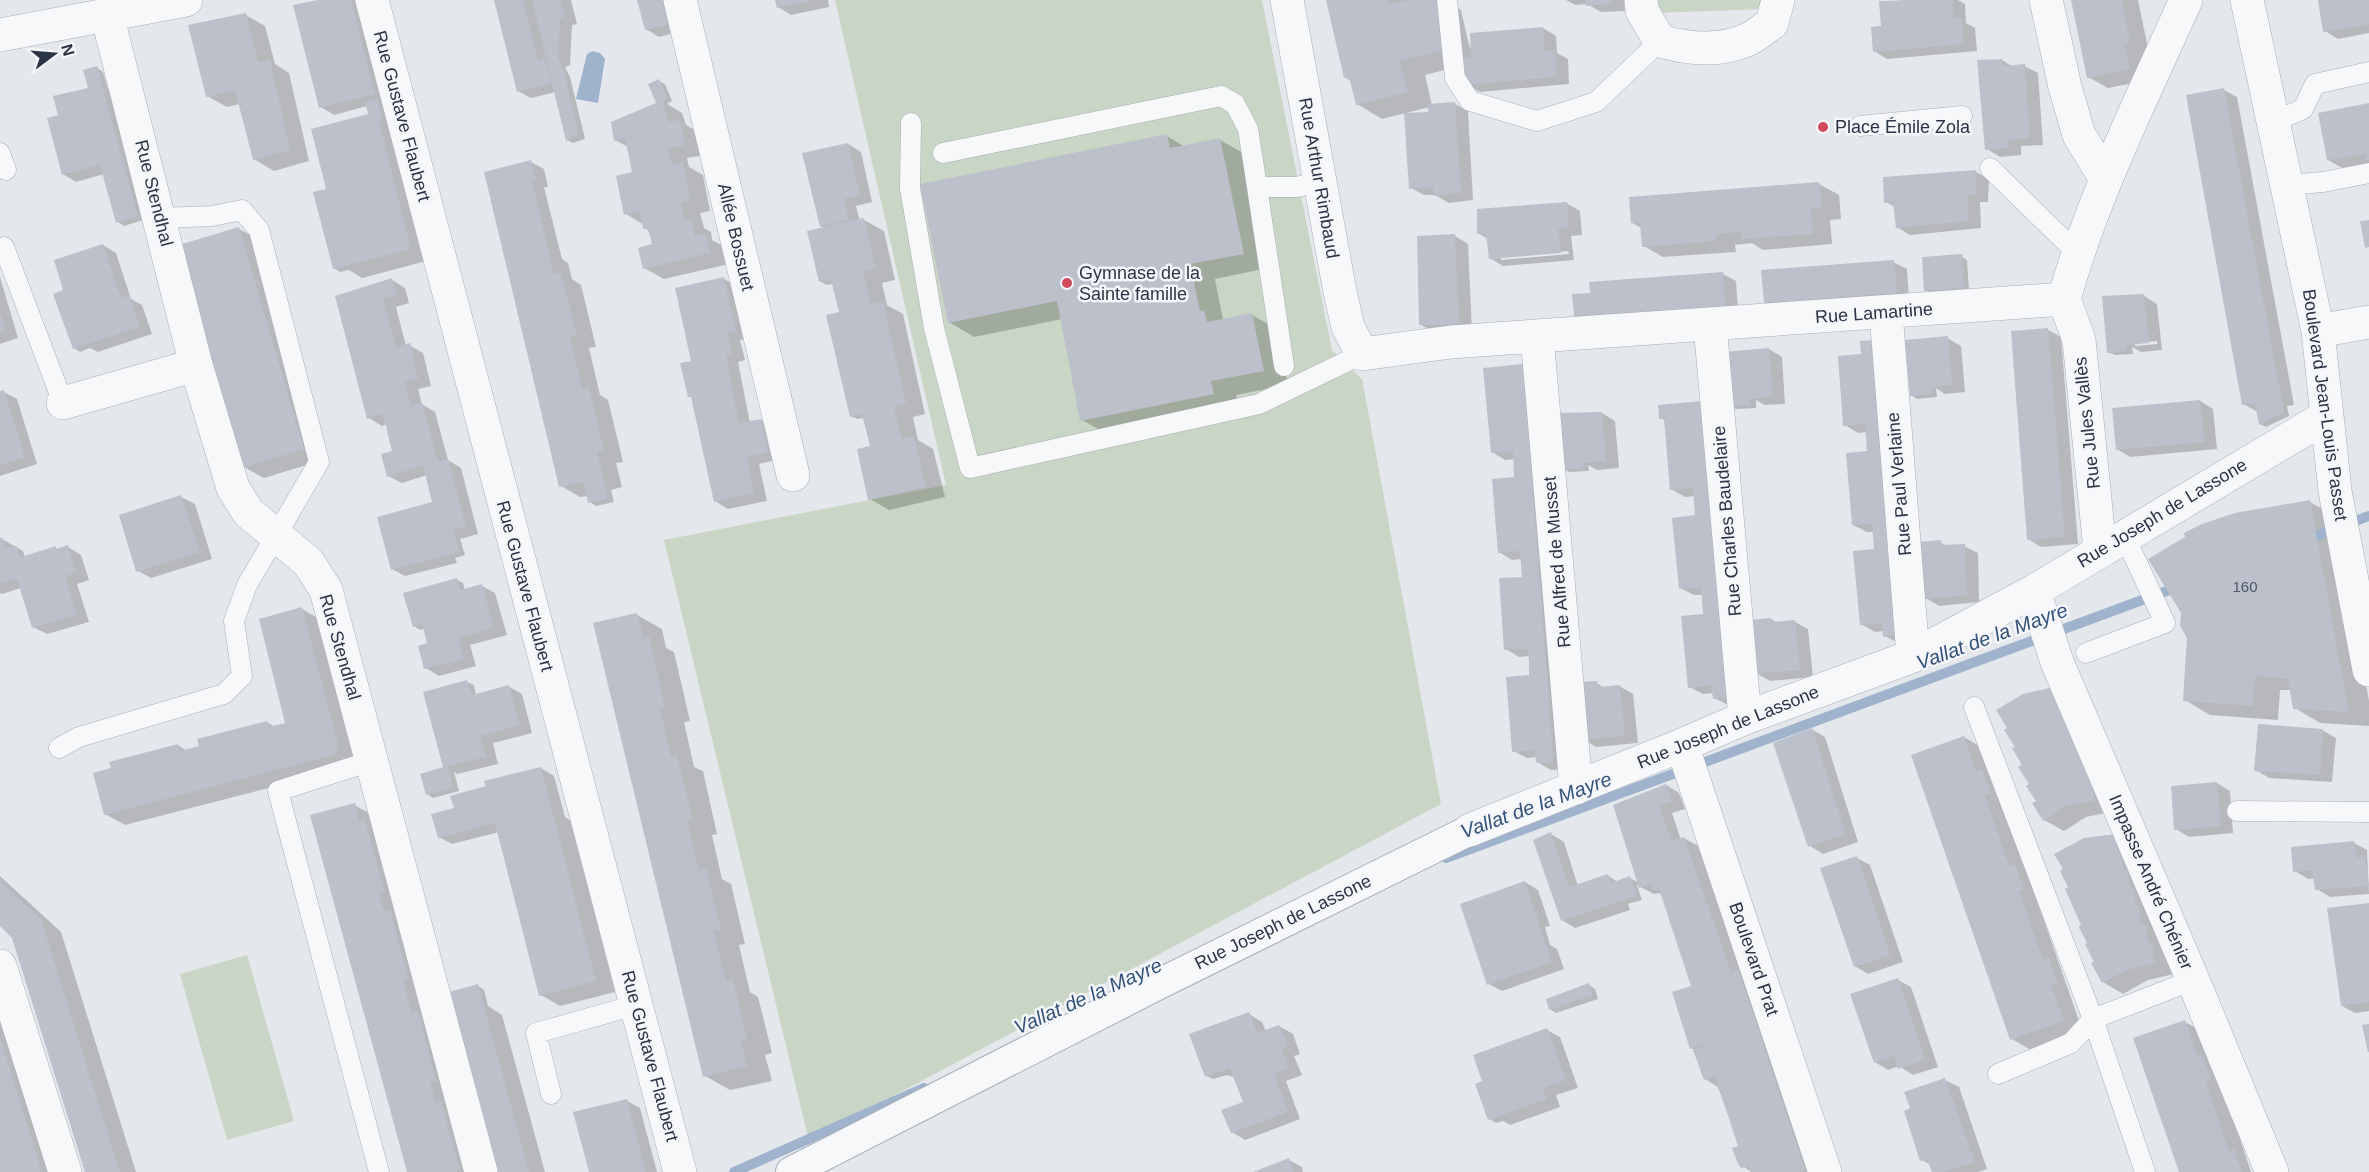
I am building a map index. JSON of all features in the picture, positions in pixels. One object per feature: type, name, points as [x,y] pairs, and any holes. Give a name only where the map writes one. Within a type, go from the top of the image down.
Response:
[{"type":"street","points":[[0,35],[186,0]]},
{"type":"street","name":"Rue Gustave Flaubert","points":[[372,0],[680,1172]]},
{"type":"street","name":"Allée Bossuet","points":[[680,0],[793,474]]},
{"type":"street","name":"Rue Arthur Rimbaud","points":[[1287,0],[1348,327],[1362,354]]},
{"type":"street","points":[[1641,0],[1642,11],[1660,41],[1686,49],[1720,47],[1749,39],[1772,23],[1778,0]]},
{"type":"street","points":[[2046,0],[2079,135],[2106,179]]},
{"type":"street","points":[[2064,299],[2077,252],[2106,179],[2186,0]]},
{"type":"street","name":"Boulevard Jean-Louis Passet","points":[[2247,0],[2318,331],[2335,492],[2369,670]]},
{"type":"street","name":"Rue Stendhal","points":[[107,15],[161,218],[196,365],[233,488],[248,512],[308,562],[326,590],[481,1172]]},
{"type":"street","name":"Rue Lamartine","points":[[1362,354],[1451,342],[2064,299]]},
{"type":"street","name":"Rue Jules Vallès","points":[[2064,299],[2079,340],[2112,542]]},
{"type":"street","name":"Rue Paul Verlaine","points":[[1886,313],[1913,656]]},
{"type":"street","points":[[2318,331],[2369,322]]},
{"type":"street","name":"Rue Charles Baudelaire","points":[[1710,325],[1745,718]]},
{"type":"street","name":"Rue Alfred de Musset","points":[[1537,336],[1576,788]]},
{"type":"street","points":[[63,403],[196,365]]},
{"type":"street","name":"Rue Joseph de Lassone","points":[[791,1172],[1157,985],[1470,830],[1682,746],[1745,718],[1913,656],[2034,591],[2112,542],[2327,416]]},
{"type":"street","name":"Impasse André Chénier","points":[[2034,591],[2057,662],[2272,1172]]},
{"type":"street","name":"Boulevard Prat","points":[[1682,746],[1825,1172]]},
{"type":"street","points":[[0,966],[65,1172]]},
{"type":"lane","points":[[1448,0],[1455,78],[1470,101],[1537,121],[1596,102],[1660,41]]},
{"type":"lane","points":[[2273,122],[2303,109],[2315,84],[2369,72]]},
{"type":"lane","points":[[943,153],[1221,96],[1235,104],[1248,129],[1284,366]]},
{"type":"lane","points":[[1860,126],[1962,116]]},
{"type":"lane","points":[[911,123],[910,188],[934,328],[970,468],[1259,404],[1362,354]]},
{"type":"lane","points":[[1990,168],[2077,252]]},
{"type":"lane","points":[[2287,185],[2323,182],[2369,173]]},
{"type":"lane","points":[[1257,187],[1297,188],[1320,181]]},
{"type":"lane","points":[[60,748],[79,737],[224,694],[242,676],[234,621],[247,585],[319,462],[259,230],[242,210],[212,216],[161,218]]},
{"type":"lane","points":[[4,247],[63,403]]},
{"type":"lane","points":[[2086,653],[2165,623],[2112,542]]},
{"type":"lane","points":[[1974,707],[2093,1019],[2145,1172]]},
{"type":"lane","points":[[371,761],[278,791],[379,1172]]},
{"type":"lane","points":[[2237,812],[2369,812]]},
{"type":"lane","points":[[1998,1074],[2071,1043],[2093,1019],[2193,980]]},
{"type":"lane","points":[[551,1094],[536,1033],[636,1005]]},
{"type":"green space","points":[[835,0],[1262,0],[1332,350],[1362,379],[1441,804],[809,1141],[664,540],[946,485]]},
{"type":"green space","points":[[1653,0],[1763,0],[1764,9],[1654,13]]},
{"type":"green space","points":[[247,955],[294,1121],[227,1140],[180,974]]},
{"type":"water","points":[[593,51],[600,53],[605,59],[598,103],[576,99],[587,54]]},
{"type":"building","points":[[318,0],[351,0],[375,94],[319,108],[293,5]]},
{"type":"building","points":[[494,0],[523,0],[538,60],[545,58],[551,83],[517,92]]},
{"type":"building","points":[[532,0],[561,0],[565,17],[560,18],[558,58],[564,72],[579,135],[566,141]]},
{"type":"building","points":[[637,0],[664,0],[670,24],[645,30]]},
{"type":"building","points":[[775,0],[811,0],[811,1],[777,8]]},
{"type":"building","points":[[1326,0],[1389,0],[1390,4],[1409,0],[1438,0],[1449,49],[1400,61],[1408,92],[1356,105],[1349,77],[1344,78]]},
{"type":"building","points":[[1585,0],[1611,0],[1612,4],[1586,6]]},
{"type":"building","points":[[1953,0],[1954,19],[1962,18],[1964,44],[1873,52],[1871,27],[1881,26],[1879,1]]},
{"type":"building","points":[[2071,0],[2122,0],[2130,42],[2124,43],[2130,69],[2087,78]]},
{"type":"building","points":[[2318,0],[2369,0],[2369,24],[2323,32]]},
{"type":"building","points":[[246,13],[258,62],[270,60],[290,150],[253,160],[235,90],[206,97],[188,25]]},
{"type":"building","points":[[1543,27],[1545,51],[1555,50],[1557,77],[1465,85],[1462,58],[1471,58],[1470,33]]},
{"type":"building","points":[[2002,59],[2003,66],[2025,64],[2030,138],[2008,140],[2008,148],[1985,150],[1977,60]]},
{"type":"building","points":[[97,66],[138,217],[116,223],[100,165],[62,175],[47,118],[58,115],[53,96],[88,88],[83,70]]},
{"type":"building","points":[[659,79],[667,98],[663,100],[669,122],[680,120],[685,145],[668,148],[672,165],[683,162],[691,201],[681,202],[685,219],[691,219],[695,236],[706,234],[710,253],[643,269],[638,248],[652,244],[648,229],[643,229],[640,211],[624,215],[616,176],[632,172],[625,138],[614,141],[611,122],[656,103],[648,84]]},
{"type":"building","points":[[2224,88],[2284,412],[2259,425],[2255,403],[2242,405],[2186,95]]},
{"type":"building","points":[[377,98],[382,121],[379,122],[411,249],[333,269],[313,192],[326,189],[311,129],[368,114],[365,102]]},
{"type":"building","points":[[1455,102],[1461,193],[1434,196],[1433,187],[1409,189],[1404,113],[1428,112],[1428,104]]},
{"type":"building","points":[[2369,103],[2369,160],[2366,160],[2365,154],[2327,160],[2318,113]]},
{"type":"building","name":"Gymnase de la Sainte famille","points":[[1167,134],[1170,148],[1220,138],[1244,254],[1190,264],[1200,311],[1204,310],[1207,322],[1252,313],[1264,371],[1211,381],[1214,394],[1080,421],[1057,301],[948,323],[920,184]]},
{"type":"building","points":[[848,143],[860,195],[844,199],[849,220],[820,227],[802,153]]},
{"type":"building","points":[[531,160],[536,180],[532,180],[554,274],[561,272],[577,336],[570,337],[582,388],[589,387],[604,451],[597,452],[608,499],[588,503],[584,482],[559,487],[484,172]]},
{"type":"building","points":[[1976,170],[1976,195],[1967,195],[1969,221],[1896,228],[1893,202],[1884,203],[1883,177]]},
{"type":"building","points":[[1819,182],[1822,208],[1811,209],[1813,234],[1742,239],[1741,232],[1716,234],[1716,241],[1642,247],[1640,223],[1631,223],[1629,197]]},
{"type":"building","points":[[1567,202],[1569,228],[1558,229],[1561,253],[1489,259],[1486,233],[1477,234],[1477,209]]},
{"type":"building","points":[[864,218],[876,269],[863,272],[871,304],[883,301],[906,403],[894,406],[902,439],[914,436],[926,487],[868,500],[857,449],[870,446],[862,414],[850,417],[826,315],[839,312],[831,280],[819,282],[807,231]]},
{"type":"building","points":[[2369,220],[2369,247],[2365,248],[2360,221]]},
{"type":"building","points":[[239,227],[304,449],[243,468],[179,245]]},
{"type":"building","points":[[1455,234],[1459,324],[1419,325],[1417,236]]},
{"type":"building","points":[[103,244],[121,298],[129,295],[140,327],[73,349],[53,294],[63,290],[54,260]]},
{"type":"building","points":[[1962,254],[1964,288],[1924,291],[1922,257]]},
{"type":"building","points":[[1894,260],[1897,293],[1764,303],[1761,270]]},
{"type":"building","points":[[1723,272],[1725,306],[1574,316],[1572,294],[1590,293],[1589,282]]},
{"type":"building","points":[[724,277],[736,332],[728,333],[732,353],[726,355],[739,423],[761,419],[768,452],[747,457],[754,493],[714,502],[691,397],[688,397],[680,363],[691,361],[675,288]]},
{"type":"building","points":[[392,278],[397,296],[383,299],[396,347],[410,343],[418,379],[405,382],[411,406],[422,403],[438,462],[448,459],[466,527],[453,530],[460,552],[391,570],[377,517],[432,502],[423,465],[387,477],[381,454],[392,451],[383,414],[367,419],[335,296]]},
{"type":"building","points":[[2144,294],[2149,343],[2127,345],[2127,351],[2107,353],[2102,296]]},
{"type":"building","points":[[0,314],[6,331],[0,333]]},
{"type":"building","points":[[2048,328],[2065,537],[2027,540],[2011,331]]},
{"type":"building","points":[[1948,336],[1952,385],[1931,387],[1932,394],[1910,396],[1905,340]]},
{"type":"building","points":[[1875,340],[1898,635],[1883,637],[1882,623],[1860,625],[1853,551],[1874,549],[1872,524],[1852,525],[1846,453],[1867,451],[1865,424],[1843,426],[1838,356],[1861,354],[1860,341]]},
{"type":"building","points":[[1769,348],[1773,397],[1750,399],[1750,405],[1728,407],[1723,352]]},
{"type":"building","points":[[1523,364],[1553,762],[1536,763],[1535,750],[1512,752],[1506,677],[1529,675],[1528,649],[1504,650],[1499,578],[1522,577],[1520,551],[1498,553],[1492,479],[1514,477],[1513,451],[1491,453],[1483,368]]},
{"type":"building","points":[[4,390],[25,457],[0,465],[0,391]]},
{"type":"building","points":[[2200,400],[2205,442],[2116,450],[2112,408]]},
{"type":"building","points":[[1702,401],[1729,697],[1713,699],[1711,685],[1688,688],[1681,616],[1703,614],[1701,587],[1679,589],[1672,518],[1695,515],[1693,488],[1670,490],[1664,419],[1659,419],[1658,405]]},
{"type":"building","points":[[1602,412],[1606,461],[1583,463],[1583,468],[1561,469],[1557,413]]},
{"type":"building","points":[[181,495],[200,552],[136,572],[119,515]]},
{"type":"building","points":[[2310,500],[2349,712],[2293,709],[2288,679],[2255,676],[2253,706],[2183,701],[2187,638],[2180,626],[2181,613],[2148,559],[2185,537],[2184,533],[2202,524],[2235,513]]},
{"type":"building","points":[[2,537],[6,549],[16,546],[21,557],[56,546],[56,549],[68,545],[76,573],[65,576],[77,615],[32,628],[17,579],[0,584],[0,538]]},
{"type":"building","points":[[1941,540],[1941,545],[1965,544],[1967,595],[1925,599],[1919,542]]},
{"type":"building","points":[[457,578],[460,590],[482,584],[494,628],[458,638],[464,659],[424,669],[418,646],[427,643],[422,624],[413,627],[403,593]]},
{"type":"building","points":[[302,607],[339,748],[334,755],[104,815],[93,773],[111,768],[109,762],[178,744],[180,751],[199,746],[197,739],[267,721],[269,727],[285,723],[259,619]]},
{"type":"building","points":[[637,613],[643,638],[649,636],[665,707],[660,708],[671,756],[677,755],[693,820],[687,821],[699,870],[706,868],[721,930],[714,931],[726,982],[733,980],[747,1039],[741,1041],[747,1066],[703,1077],[593,623]]},
{"type":"building","points":[[1771,618],[1772,622],[1795,620],[1800,670],[1755,674],[1750,620]]},
{"type":"building","points":[[467,680],[472,695],[509,685],[520,725],[480,736],[486,757],[448,766],[453,788],[426,795],[420,774],[443,767],[423,692]]},
{"type":"building","points":[[1597,681],[1599,687],[1620,685],[1625,736],[1581,740],[1577,682]]},
{"type":"building","points":[[2054,687],[2059,709],[2062,708],[2074,746],[2078,745],[2081,764],[2084,763],[2088,782],[2091,781],[2095,801],[2066,806],[2043,821],[2032,803],[2036,801],[2026,786],[2029,784],[2018,767],[2022,765],[2012,748],[2015,747],[2004,730],[2007,728],[1996,710],[2023,694]]},
{"type":"building","points":[[2258,724],[2323,729],[2320,775],[2254,771]]},
{"type":"building","points":[[1812,728],[1846,834],[1808,847],[1773,743]]},
{"type":"building","points":[[1964,736],[1976,771],[1982,769],[1991,793],[1985,795],[2009,866],[2015,864],[2024,889],[2019,891],[2043,960],[2049,957],[2057,982],[2051,985],[2064,1021],[2010,1040],[1911,755]]},
{"type":"building","points":[[541,767],[596,981],[539,996],[495,823],[438,838],[431,814],[454,808],[450,796],[486,786],[484,781]]},
{"type":"building","points":[[2217,782],[2221,826],[2174,830],[2171,786]]},
{"type":"building","points":[[1666,784],[1672,801],[1659,806],[1672,841],[1684,837],[1731,972],[1738,969],[1805,1170],[1751,1172],[1749,1166],[1741,1168],[1732,1148],[1738,1146],[1715,1076],[1704,1080],[1693,1050],[1702,1047],[1701,1045],[1690,1049],[1672,992],[1691,986],[1659,889],[1653,891],[1650,884],[1639,888],[1613,805]]},
{"type":"building","points":[[355,803],[359,822],[365,820],[384,890],[378,892],[384,911],[390,909],[408,978],[403,980],[411,1012],[418,1011],[436,1081],[430,1083],[436,1103],[441,1101],[460,1170],[455,1172],[407,1172],[310,815]]},
{"type":"building","points":[[1551,832],[1569,887],[1608,874],[1611,883],[1630,876],[1637,896],[1561,921],[1533,840]]},
{"type":"building","points":[[2116,834],[2117,851],[2121,850],[2123,870],[2128,869],[2130,888],[2134,888],[2141,924],[2146,924],[2148,943],[2152,943],[2155,963],[2127,970],[2102,983],[2091,963],[2094,962],[2065,889],[2068,887],[2060,871],[2063,869],[2054,854],[2084,838]]},
{"type":"building","points":[[2354,841],[2357,858],[2365,857],[2369,886],[2315,890],[2312,870],[2293,872],[2291,847]]},
{"type":"building","points":[[1857,856],[1890,955],[1854,967],[1820,868]]},
{"type":"building","points":[[0,881],[41,919],[120,1172],[85,1172],[12,938],[0,926]]},
{"type":"building","points":[[1525,881],[1552,962],[1487,985],[1460,904]]},
{"type":"building","points":[[2369,903],[2369,1002],[2341,1006],[2327,908]]},
{"type":"building","points":[[1898,978],[1925,1060],[1898,1069],[1894,1056],[1874,1063],[1850,994]]},
{"type":"building","points":[[1589,983],[1593,995],[1549,1010],[1546,999]]},
{"type":"building","points":[[478,984],[529,1172],[498,1172],[449,992]]},
{"type":"building","points":[[1249,1012],[1257,1033],[1279,1025],[1288,1047],[1282,1049],[1289,1068],[1274,1074],[1288,1112],[1231,1133],[1221,1110],[1243,1102],[1230,1068],[1205,1077],[1189,1034]]},
{"type":"building","points":[[2185,1020],[2197,1056],[2202,1054],[2211,1080],[2206,1081],[2229,1152],[2234,1149],[2242,1172],[2179,1172],[2133,1038]]},
{"type":"building","points":[[2369,1024],[2369,1052],[2368,1052],[2362,1025]]},
{"type":"building","points":[[1547,1028],[1566,1080],[1543,1088],[1547,1099],[1488,1120],[1475,1084],[1482,1081],[1473,1055]]},
{"type":"building","points":[[1,1041],[42,1172],[0,1172]]},
{"type":"building","points":[[1945,1078],[1975,1162],[1945,1172],[1932,1172],[1927,1159],[1920,1161],[1904,1111],[1910,1108],[1904,1092]]},
{"type":"building","points":[[627,1099],[646,1172],[589,1172],[573,1112]]},
{"type":"building","points":[[1289,1158],[1294,1172],[1253,1172]]},
{"type":"waterway","name":"Vallat de la Mayre","points":[[2305,540],[2369,516]]},
{"type":"waterway","name":"Vallat de la Mayre","points":[[1446,858],[2180,586]]},
{"type":"waterway","name":"Vallat de la Mayre","points":[[734,1172],[924,1088]]},
{"type":"place","name":"Place Émile Zola","points":[[1823,127]]},
{"type":"place","name":"Gymnase de la Sainte famille","points":[[1067,283]]}]
